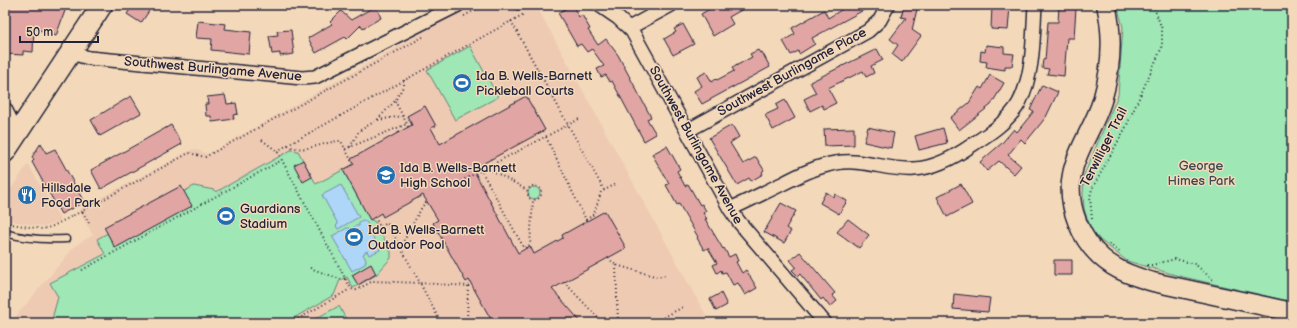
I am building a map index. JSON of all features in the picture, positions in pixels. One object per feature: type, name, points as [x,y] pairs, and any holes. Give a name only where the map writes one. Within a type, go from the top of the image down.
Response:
[{"type":"main road","points":[[5,152],[102,5]]},
{"type":"main road","points":[[1106,5],[1110,36],[1107,78],[1097,116],[1079,154],[1072,175],[1072,203],[1076,220],[1084,236],[1093,249],[1108,263],[1136,276],[1153,282],[1292,312]]},
{"type":"street","name":"Southwest Burlingame Avenue","points":[[71,53],[99,59],[302,78],[315,77],[458,5]]},
{"type":"street","name":"Southwest Burlingame Avenue","points":[[599,5],[618,18],[635,36],[730,209],[747,232],[825,323]]},
{"type":"street","points":[[629,28],[671,5]]},
{"type":"street","name":"Southwest Burlingame Place","points":[[688,131],[868,31],[880,20],[888,5]]},
{"type":"street","points":[[730,209],[799,176],[826,165],[854,162],[916,169],[935,165],[963,152],[990,133],[1006,119],[1018,104],[1028,79],[1035,5]]},
{"type":"street","points":[[5,109],[17,132]]},
{"type":"lane","points":[[5,233],[21,237],[66,239]]},
{"type":"path","points":[[458,19],[484,5]]},
{"type":"path","name":"Terwilliger Trail","points":[[1094,224],[1090,208],[1092,189],[1126,127],[1162,47],[1162,29],[1153,5]]},
{"type":"path","points":[[277,151],[524,14]]},
{"type":"path","points":[[511,21],[604,190]]},
{"type":"path","points":[[5,223],[42,229],[51,227],[189,153],[204,157],[429,34]]},
{"type":"path","points":[[350,147],[359,131],[377,120],[395,101],[404,85],[404,80]]},
{"type":"path","points":[[395,101],[410,128]]},
{"type":"path","points":[[377,120],[403,116]]},
{"type":"path","points":[[461,181],[482,172],[581,118]]},
{"type":"path","points":[[345,149],[407,124]]},
{"type":"path","points":[[546,137],[585,221],[594,214],[600,193],[616,184]]},
{"type":"path","points":[[262,140],[277,151],[351,289]]},
{"type":"path","points":[[288,145],[292,148],[301,148],[341,141],[352,162]]},
{"type":"path","points":[[82,270],[282,160]]},
{"type":"path","points":[[489,168],[490,170],[527,190]]},
{"type":"path","points":[[482,172],[524,248],[530,245],[533,200]]},
{"type":"path","points":[[527,190],[535,185],[541,189],[542,192],[540,197],[533,200]]},
{"type":"path","points":[[527,190],[528,196],[533,200]]},
{"type":"path","points":[[400,248],[422,207],[427,201]]},
{"type":"path","points":[[82,211],[89,223]]},
{"type":"path","points":[[375,217],[380,227],[387,223],[441,323]]},
{"type":"path","points":[[1105,239],[1121,253]]},
{"type":"path","points":[[608,258],[616,265],[658,277],[666,275]]},
{"type":"path","points":[[1142,263],[1152,265],[1175,259],[1196,264],[1215,282]]},
{"type":"path","points":[[616,265],[618,323]]},
{"type":"path","points":[[310,268],[340,279],[345,279]]},
{"type":"path","points":[[291,323],[351,289],[356,290],[373,281],[468,286],[471,284]]},
{"type":"path","points":[[564,282],[603,323]]},
{"type":"path","points":[[467,323],[468,286]]},
{"type":"path","points":[[653,323],[683,307]]},
{"type":"shaded area","name":"Ida B. Wells-Barnett High School","points":[[471,5],[536,5],[709,321],[706,323],[10,323],[75,246],[93,235],[78,210],[193,149],[208,154]]},
{"type":"shaded area","name":"Hillsdale Food Park","points":[[28,164],[61,220],[58,222],[45,227],[5,220],[5,197]]},
{"type":"green space","name":"George Himes Park","points":[[1117,5],[1292,5],[1292,302],[1179,276],[1127,261],[1100,240],[1093,232],[1084,209],[1084,175],[1118,95],[1123,27]]},
{"type":"green space","name":"Ida B. Wells-Barnett Pickleball Courts","points":[[470,46],[498,97],[455,120],[427,70]]},
{"type":"green space","name":"Guardians Stadium","points":[[291,150],[298,151],[316,184],[343,170],[370,219],[375,222],[391,252],[391,258],[376,275],[353,288],[347,277],[340,280],[334,295],[285,323],[53,323],[53,315],[58,297],[50,283],[105,254],[97,239],[194,186],[214,190],[216,192]]},
{"type":"green space","points":[[534,187],[538,189],[540,193],[538,197],[534,199],[530,197],[528,193],[530,189]]},
{"type":"green space","points":[[339,306],[348,323],[307,323]]},
{"type":"water","points":[[341,185],[359,217],[338,229],[336,226],[338,224],[322,195]]},
{"type":"water","points":[[363,220],[368,225],[380,250],[369,255],[367,251],[363,254],[366,260],[365,264],[352,271],[332,236],[347,228],[352,230],[355,226],[359,226],[359,222]]},
{"type":"building","points":[[5,5],[67,5],[56,36],[34,28],[33,52],[23,51],[23,55],[5,54]]},
{"type":"building","points":[[133,5],[153,5],[141,23],[127,14]]},
{"type":"building","points":[[572,5],[579,17],[582,15],[590,29],[588,30],[598,45],[606,39],[618,55],[651,117],[647,119],[656,134],[644,141],[612,81],[610,82],[606,75],[601,77],[597,69],[604,66],[592,49],[587,52],[581,44],[577,46],[558,13]]},
{"type":"building","points":[[723,5],[750,5],[729,17],[733,24],[713,36],[701,14],[713,7],[715,10]]},
{"type":"building","points":[[843,5],[873,5],[812,38],[815,44],[799,54],[798,51],[791,55],[783,41],[795,34],[792,28],[824,10],[828,18],[846,7]]},
{"type":"building","points":[[904,5],[918,5],[912,30],[921,36],[902,62],[892,54],[898,45],[890,39],[906,18],[901,17]]},
{"type":"building","points":[[992,5],[1010,6],[1008,30],[991,29]]},
{"type":"building","points":[[376,6],[381,18],[363,28],[361,25],[347,39],[345,37],[316,53],[308,38],[332,24],[330,22],[341,11],[351,20]]},
{"type":"building","points":[[1059,6],[1076,8],[1074,38],[1067,38],[1064,76],[1047,74],[1049,69],[1042,68],[1043,59],[1045,60],[1048,22],[1058,22]]},
{"type":"building","points":[[198,21],[226,24],[225,29],[251,32],[249,54],[211,50],[212,39],[196,38]]},
{"type":"building","points":[[683,24],[694,44],[673,55],[664,39],[676,32],[674,29]]},
{"type":"building","points":[[291,30],[294,54],[280,56],[280,53],[272,54],[269,36],[278,35],[277,31]]},
{"type":"building","points":[[986,45],[1004,47],[1004,53],[1014,54],[1012,66],[1005,66],[1005,70],[986,67],[987,62],[980,61],[981,51],[985,52]]},
{"type":"building","points":[[877,49],[883,60],[871,66],[874,73],[866,77],[863,71],[828,88],[836,103],[824,109],[822,105],[810,111],[804,99],[816,93],[810,82]]},
{"type":"building","points":[[758,50],[760,53],[762,52],[770,67],[702,104],[694,91],[702,86],[697,77],[706,72],[712,82],[716,79],[717,80],[734,71],[732,68],[752,57],[750,54]]},
{"type":"building","points":[[990,75],[1004,83],[991,105],[959,130],[950,118],[969,103],[979,87],[982,89]]},
{"type":"building","points":[[1042,85],[1058,92],[1046,117],[1025,143],[1021,139],[1008,155],[1021,166],[1014,174],[999,161],[987,171],[980,162],[1002,143],[1014,129],[1017,132],[1034,111],[1030,110]]},
{"type":"building","points":[[225,95],[227,104],[236,103],[238,114],[233,115],[234,119],[212,122],[211,116],[206,116],[205,104],[208,104],[207,97]]},
{"type":"building","points":[[131,96],[141,113],[100,136],[91,120]]},
{"type":"building","points":[[526,96],[545,130],[473,169],[518,253],[530,246],[534,254],[563,238],[562,235],[605,211],[626,248],[552,289],[582,323],[493,323],[469,280],[466,282],[433,223],[438,220],[423,195],[383,217],[381,213],[370,220],[343,170],[354,164],[351,159],[412,125],[407,116],[425,106],[436,126],[431,128],[440,144]]},
{"type":"building","points":[[785,100],[795,118],[773,130],[765,115],[778,109],[776,105]]},
{"type":"building","points":[[171,125],[182,144],[101,189],[91,170]]},
{"type":"building","points":[[732,125],[739,137],[730,143],[743,164],[756,157],[764,170],[762,172],[763,174],[751,181],[749,178],[737,185],[709,138]]},
{"type":"building","points":[[868,127],[894,133],[891,148],[864,142]]},
{"type":"building","points":[[854,128],[854,145],[825,146],[824,129]]},
{"type":"building","points":[[943,128],[947,143],[919,150],[915,136]]},
{"type":"building","points":[[41,143],[46,153],[55,149],[84,202],[61,214],[32,162],[34,160],[32,157]]},
{"type":"building","points":[[667,146],[680,169],[677,171],[685,186],[688,184],[700,205],[702,204],[706,211],[703,213],[707,219],[705,219],[723,249],[724,248],[729,257],[735,254],[738,261],[736,262],[742,273],[746,270],[757,288],[745,295],[738,283],[733,285],[726,272],[722,273],[721,270],[717,273],[713,265],[717,263],[708,248],[704,250],[679,204],[677,205],[666,185],[669,184],[652,154]]},
{"type":"building","points":[[303,160],[312,177],[303,182],[294,165]]},
{"type":"building","points":[[961,184],[972,204],[947,217],[937,197]]},
{"type":"building","points":[[181,186],[192,206],[115,248],[104,227]]},
{"type":"building","points":[[826,192],[834,197],[835,194],[847,201],[839,214],[820,203]]},
{"type":"building","points":[[781,203],[796,211],[786,228],[791,231],[784,243],[764,232]]},
{"type":"building","points":[[848,219],[869,235],[859,248],[837,232]]},
{"type":"building","points":[[800,252],[835,293],[832,295],[837,301],[830,307],[823,298],[821,300],[800,274],[798,276],[792,270],[796,267],[790,260]]},
{"type":"building","points":[[1054,260],[1072,260],[1072,275],[1054,275]]},
{"type":"building","points":[[371,264],[376,274],[358,285],[352,275]]},
{"type":"building","points":[[721,293],[727,305],[716,311],[710,299]]},
{"type":"building","points":[[954,294],[990,298],[988,312],[953,309]]},
{"type":"place","name":"Ida B. Wells-Barnett Pickleball Courts","points":[[462,83]]},
{"type":"place","name":"Ida B. Wells-Barnett High School","points":[[386,175]]},
{"type":"place","name":"Hillsdale Food Park","points":[[27,195]]},
{"type":"place","name":"Guardians Stadium","points":[[226,216]]},
{"type":"place","name":"Ida B. Wells-Barnett Outdoor Pool","points":[[354,237]]}]
